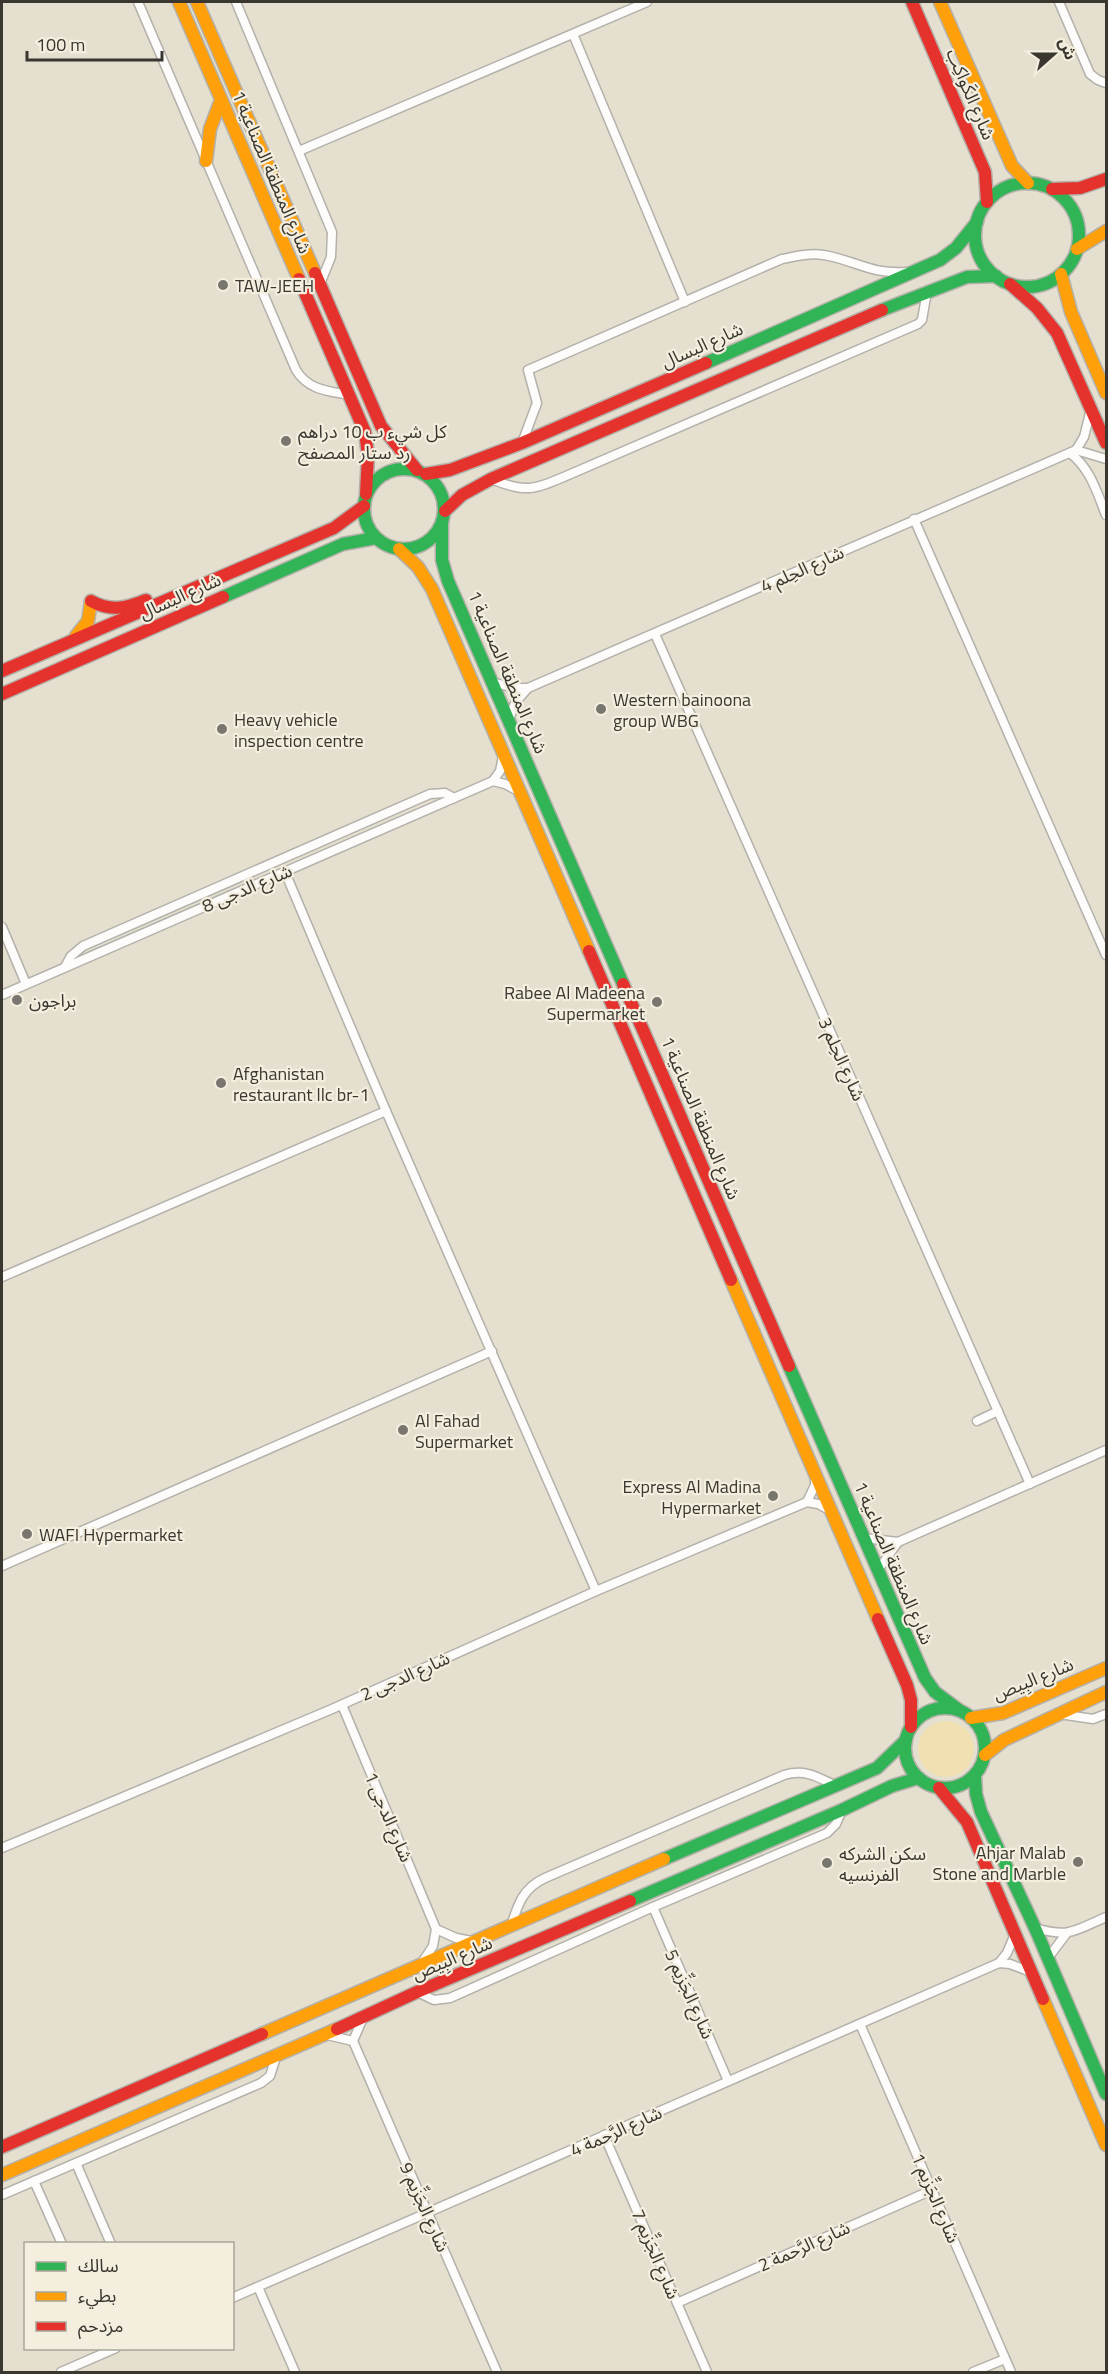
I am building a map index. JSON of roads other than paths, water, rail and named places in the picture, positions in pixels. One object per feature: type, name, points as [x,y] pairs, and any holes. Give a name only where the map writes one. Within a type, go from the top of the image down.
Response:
[{"type":"street","points":[[138,2],[299,375],[315,387],[349,395]]},
{"type":"street","name":"شارع المنطقة الصناعية 1","points":[[178,2],[349,395],[369,447],[365,500]]},
{"type":"street","name":"شارع المنطقة الصناعية 1","points":[[197,2],[381,426],[397,448],[422,472]]},
{"type":"street","points":[[236,2],[332,232],[331,257],[320,284]]},
{"type":"street","points":[[299,151],[647,2]]},
{"type":"street","name":"شارع الكَواكِب","points":[[912,2],[985,172],[987,202]]},
{"type":"street","name":"شارع الكَواكِب","points":[[940,2],[1012,166],[1028,183]]},
{"type":"street","points":[[1059,2],[1090,74],[1107,83]]},
{"type":"street","points":[[573,34],[685,302]]},
{"type":"street","points":[[206,161],[210,129],[221,100]]},
{"type":"street","points":[[1107,179],[1080,188],[1052,189],[1028,183],[1005,188],[987,202],[977,222],[975,234],[981,258],[996,276],[1009,283],[1037,308],[1057,333],[1107,443]]},
{"type":"street","points":[[1009,283],[1036,286],[1050,282],[1068,267],[1077,249],[1078,228],[1072,208],[1052,189]]},
{"type":"street","name":"شارع البسال","points":[[422,472],[450,470],[522,443],[940,260],[956,248],[977,222]]},
{"type":"street","points":[[1077,249],[1107,231]]},
{"type":"street","points":[[522,443],[537,403],[528,370],[783,259],[807,254],[827,255],[875,272],[912,272]]},
{"type":"street","points":[[1061,274],[1071,312],[1107,393]]},
{"type":"street","points":[[444,517],[440,490],[422,472],[398,468],[389,471],[372,483],[365,500],[369,528],[376,538],[387,546],[399,549],[421,546],[437,533],[444,517],[462,495],[491,479],[927,291],[967,277],[996,276]]},
{"type":"street","points":[[491,479],[514,488],[531,489],[566,476],[918,324],[922,320],[927,291]]},
{"type":"street","points":[[1073,451],[1084,437],[1091,408]]},
{"type":"street","points":[[1073,451],[1107,459]]},
{"type":"street","points":[[1073,451],[1088,471],[1107,515]]},
{"type":"street","name":"شارع الحِلم 4","points":[[528,688],[1073,451]]},
{"type":"street","name":"شارع البسال","points":[[2,671],[334,528],[365,500]]},
{"type":"street","name":"شارع المنطقة الصناعية 1","points":[[444,517],[442,560],[448,581],[925,1678],[935,1692],[959,1710]]},
{"type":"street","points":[[914,519],[1107,955]]},
{"type":"street","name":"شارع البسال","points":[[2,694],[343,544],[376,538]]},
{"type":"street","name":"شارع المنطقة الصناعية 1","points":[[399,549],[413,560],[432,589],[907,1685],[911,1700],[911,1727]]},
{"type":"street","points":[[68,642],[85,630],[89,623],[91,601],[99,606],[119,610],[148,600],[168,599]]},
{"type":"street","name":"شارع الحِلم 3","points":[[655,634],[1030,1484]]},
{"type":"street","points":[[492,682],[514,688],[528,688]]},
{"type":"street","points":[[509,720],[515,704],[528,688]]},
{"type":"street","points":[[503,753],[502,765],[493,781],[510,786],[520,793]]},
{"type":"street","name":"شارع الدجى 8","points":[[2,995],[493,781]]},
{"type":"street","points":[[65,967],[71,956],[83,946],[419,798],[440,792],[454,798]]},
{"type":"street","points":[[285,872],[386,1111],[596,1591]]},
{"type":"street","points":[[2,927],[26,984]]},
{"type":"street","points":[[2,1277],[386,1111]]},
{"type":"street","points":[[2,1566],[492,1351]]},
{"type":"street","points":[[977,1420],[998,1411]]},
{"type":"street","points":[[864,1538],[898,1542],[1107,1450]]},
{"type":"street","points":[[814,1471],[815,1485],[807,1502],[818,1504],[831,1511]]},
{"type":"street","name":"شارع الدجى 2","points":[[2,1848],[342,1705],[596,1591],[807,1502]]},
{"type":"street","points":[[878,1570],[898,1542]]},
{"type":"street","name":"شارع البِيص","points":[[971,1718],[1003,1713],[1107,1668]]},
{"type":"street","points":[[985,1755],[1004,1740],[1107,1692]]},
{"type":"street","name":"شارع الدجى 1","points":[[342,1705],[436,1929]]},
{"type":"street","points":[[946,1708],[959,1710],[980,1728],[985,1742],[985,1755],[975,1776],[964,1784],[952,1788],[939,1788],[927,1784],[918,1778],[905,1754],[906,1740],[911,1727],[920,1717],[932,1710],[946,1708]]},
{"type":"street","points":[[1056,1714],[1081,1719],[1093,1719],[1107,1714]]},
{"type":"street","name":"شارع البِيص","points":[[2,2147],[877,1768],[906,1740]]},
{"type":"street","points":[[511,1926],[522,1896],[530,1887],[545,1878],[784,1775],[808,1772],[834,1785]]},
{"type":"street","points":[[975,1776],[976,1794],[981,1812],[1035,1928],[1107,2094]]},
{"type":"street","name":"شارع البِيص","points":[[2,2175],[327,2035],[417,1992],[842,1810],[892,1786],[918,1778]]},
{"type":"street","points":[[939,1788],[967,1822],[1107,2145]]},
{"type":"street","points":[[417,1992],[434,2000],[446,2000],[653,1907],[827,1833],[836,1824],[842,1810]]},
{"type":"street","name":"شارع الجَزِّيم 5","points":[[653,1907],[728,2081]]},
{"type":"street","points":[[1035,1928],[1066,1934],[1107,1917]]},
{"type":"street","points":[[418,1966],[429,1953],[436,1929],[456,1938],[478,1941]]},
{"type":"street","points":[[999,1964],[1007,1953],[1015,1934]]},
{"type":"street","points":[[1047,1958],[1066,1934]]},
{"type":"street","points":[[999,1964],[1010,1964],[1031,1972]]},
{"type":"street","name":"شارع الرَّحمة 4","points":[[234,2297],[999,1964]]},
{"type":"street","points":[[327,2035],[353,2041],[363,2018]]},
{"type":"street","name":"شارع الجَزِّيم 1","points":[[860,2024],[1011,2373]]},
{"type":"street","name":"شارع الجَزِّيم 9","points":[[353,2041],[497,2373]]},
{"type":"street","points":[[2,2195],[261,2083],[270,2076],[276,2057]]},
{"type":"street","name":"شارع الجَزِّيم 7","points":[[604,2136],[707,2373]]},
{"type":"street","points":[[76,2163],[110,2242]]},
{"type":"street","points":[[34,2181],[61,2242]]},
{"type":"street","name":"شارع الرَّحمة 2","points":[[676,2302],[932,2190]]},
{"type":"street","points":[[258,2287],[295,2373]]},
{"type":"street","points":[[61,2373],[110,2350]]},
{"type":"street","points":[[973,2373],[1005,2359]]},
{"type":"place","name":"TAW-JEEH","points":[[223,285]]},
{"type":"place","name":"كل شيء ب 10 دراهم رد ستار المصفح","points":[[286,441]]},
{"type":"place","name":"Western bainoona group WBG","points":[[601,709]]},
{"type":"place","name":"Heavy vehicle inspection centre","points":[[222,729]]},
{"type":"place","name":"براجون","points":[[17,1000]]},
{"type":"place","name":"Rabee Al Madeena Supermarket","points":[[657,1002]]},
{"type":"place","name":"Afghanistan restaurant llc br-1","points":[[221,1083]]},
{"type":"place","name":"Al Fahad Supermarket","points":[[403,1430]]},
{"type":"place","name":"Express Al Madina Hypermarket","points":[[773,1496]]},
{"type":"place","name":"WAFI Hypermarket","points":[[27,1534]]},
{"type":"place","name":"Ahjar Malab Stone and Marble","points":[[1078,1862]]},
{"type":"place","name":"سكن الشركه الفرنسيه","points":[[827,1863]]}]
